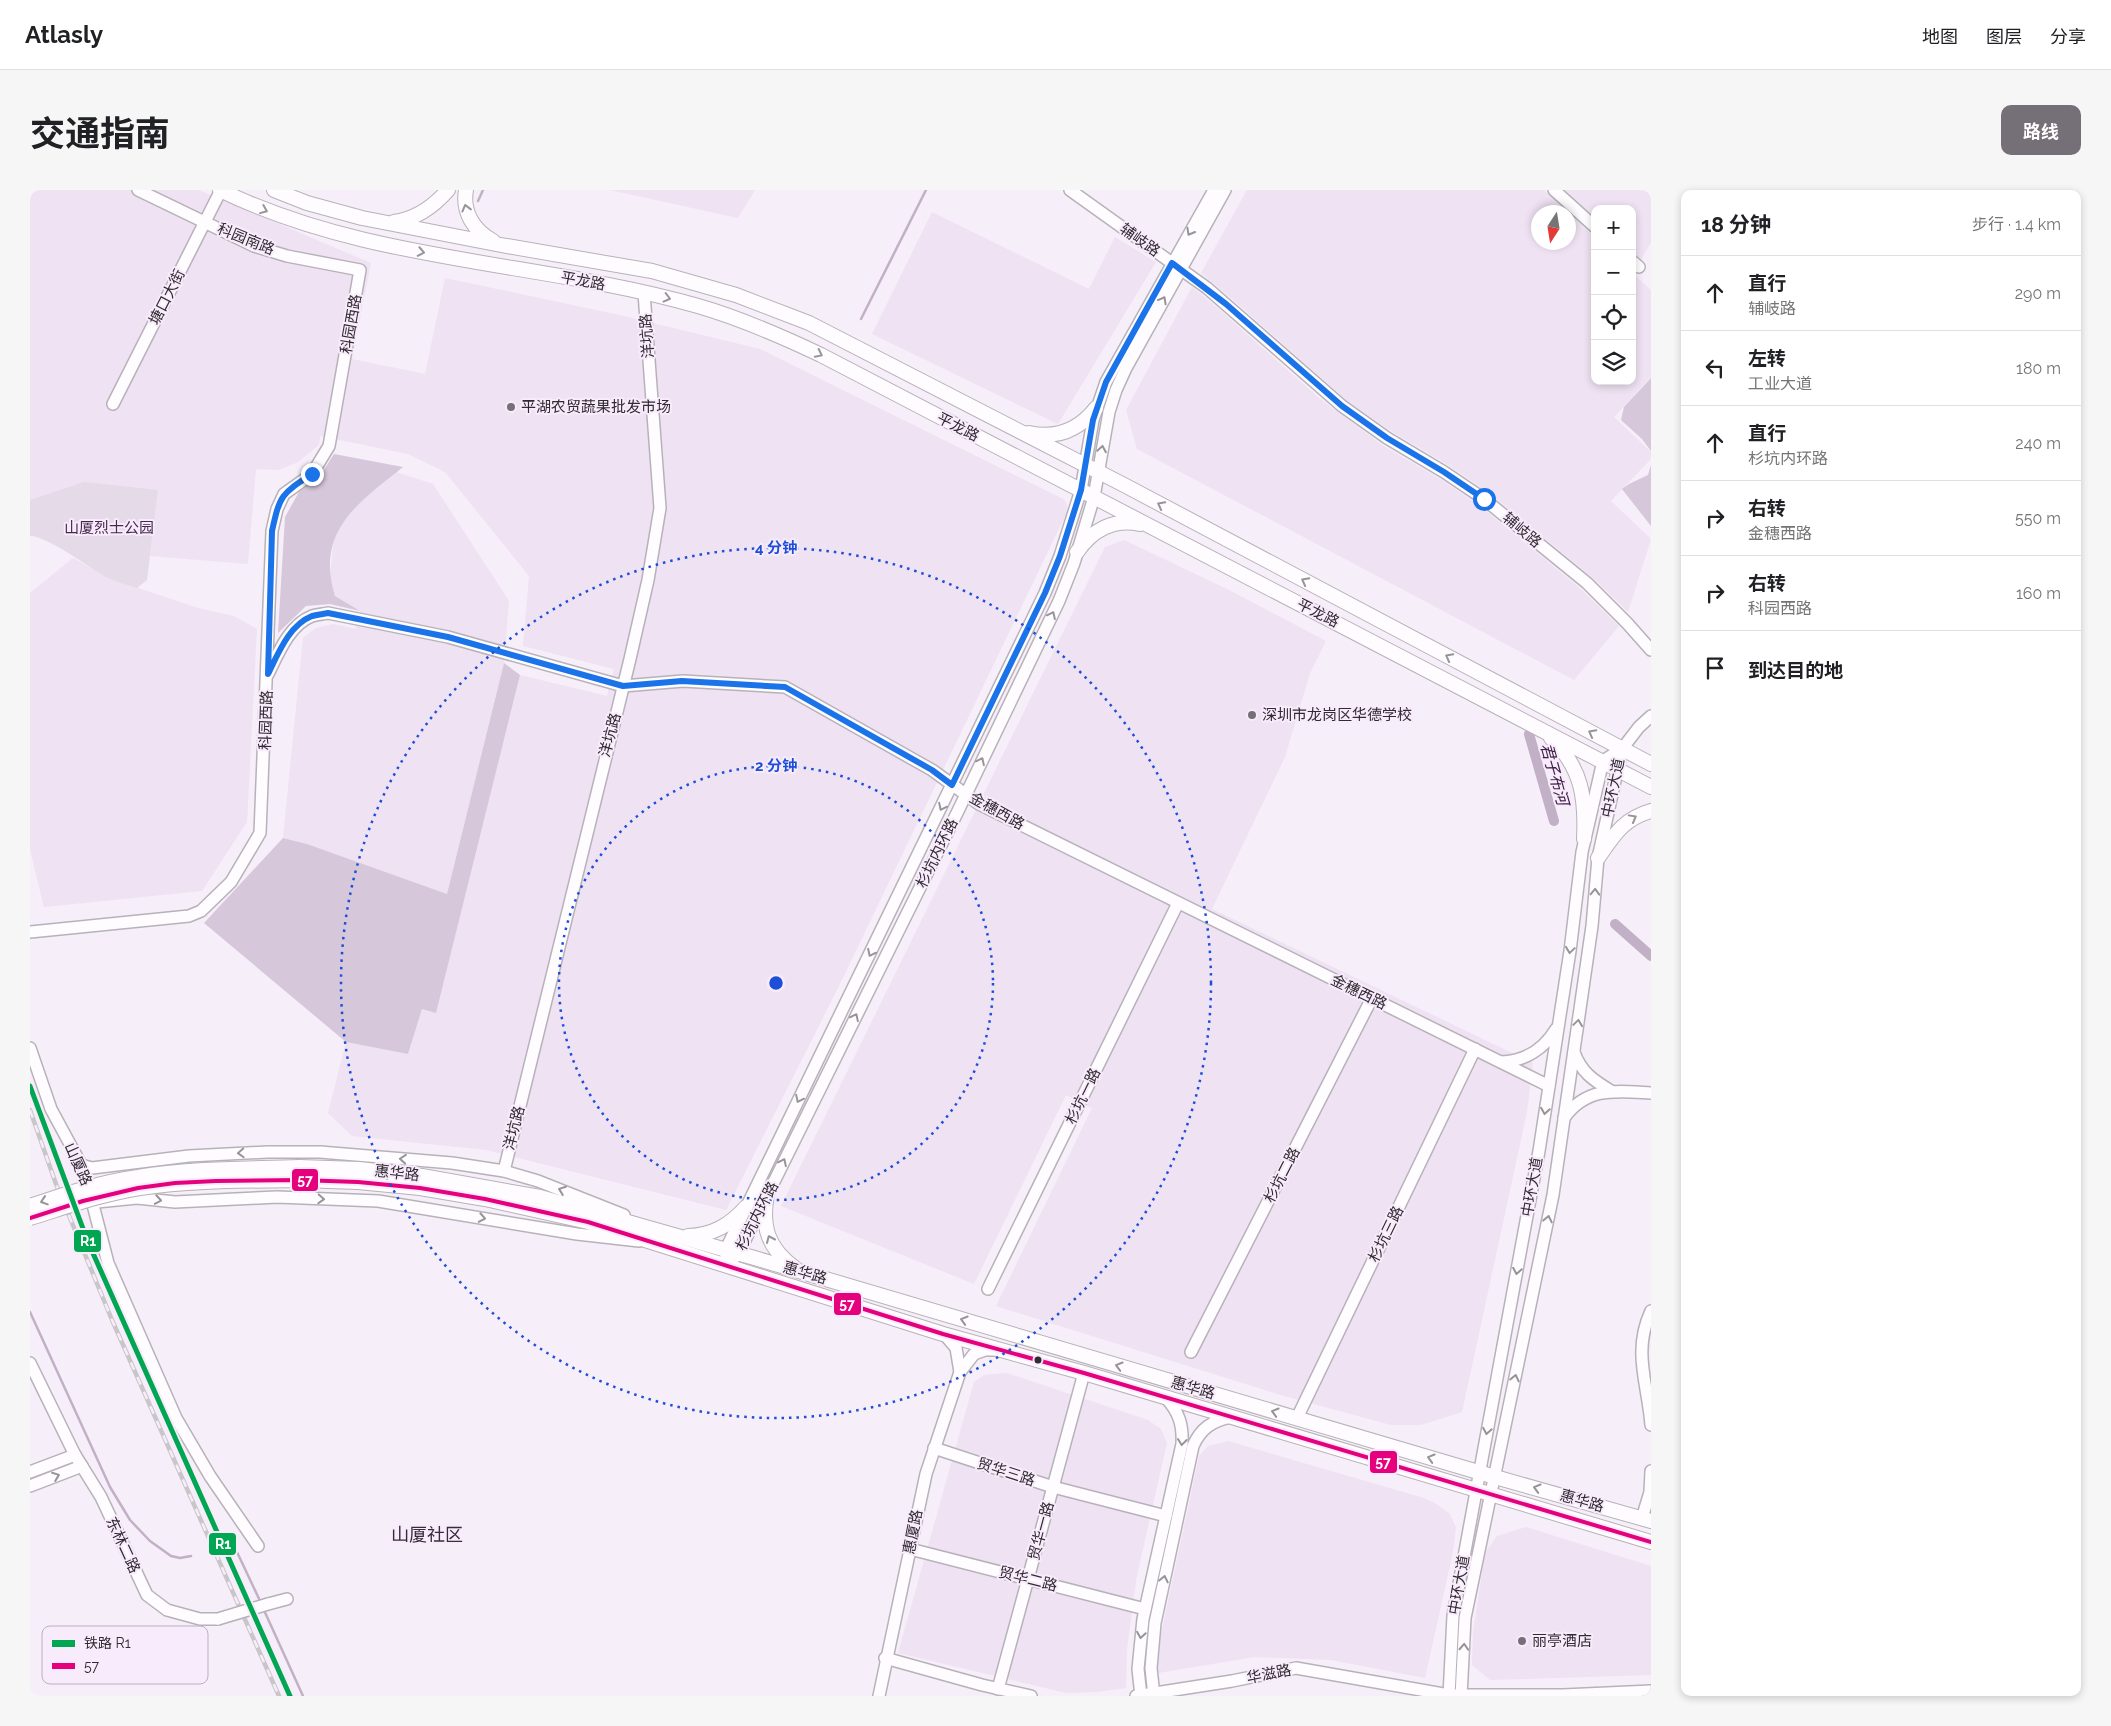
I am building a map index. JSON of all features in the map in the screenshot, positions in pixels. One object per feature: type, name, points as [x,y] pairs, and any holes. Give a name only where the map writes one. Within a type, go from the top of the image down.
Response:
[{"type":"main road","name":"平龙路","points":[[220,190],[264,210],[326,231],[427,254],[644,293],[698,306],[780,336],[1081,490],[1651,787]]},
{"type":"main road","name":"平龙路","points":[[274,190],[331,210],[384,222],[500,245],[652,271],[697,282],[770,307],[849,342],[1086,465],[1651,764]]},
{"type":"main road","points":[[384,222],[405,220],[415,216],[434,204],[448,190]]},
{"type":"main road","points":[[466,190],[464,199],[469,218],[482,234],[500,245]]},
{"type":"main road","points":[[1015,429],[1038,435],[1060,434],[1079,426],[1096,408]]},
{"type":"main road","points":[[1078,552],[1085,540],[1106,526],[1134,523],[1150,527]]},
{"type":"main road","points":[[1534,726],[1553,740],[1562,750],[1576,774],[1585,799],[1584,839]]},
{"type":"main road","points":[[1598,858],[1624,823],[1639,814],[1651,811]]},
{"type":"main road","name":"惠华路","points":[[30,1218],[83,1201],[138,1188],[299,1173],[368,1170],[487,1186],[540,1197],[653,1236],[726,1266],[943,1334],[1084,1372],[1651,1542]]},
{"type":"main road","name":"惠华路","points":[[30,1206],[81,1190],[145,1176],[182,1171],[299,1173]]},
{"type":"main road","points":[[767,1195],[765,1223],[768,1237],[786,1262],[800,1271]]},
{"type":"main road","points":[[678,1236],[711,1233],[736,1218],[746,1207]]},
{"type":"main road","name":"惠华路","points":[[653,1236],[678,1236],[732,1251],[1494,1477],[1646,1519]]},
{"type":"street","name":"科园南路","points":[[138,190],[254,246],[287,256],[360,270]]},
{"type":"street","name":"塘口大街","points":[[113,404],[220,190]]},
{"type":"street","name":"辅岐路","points":[[1070,190],[1177,266],[1226,304],[1342,406],[1387,438],[1444,472],[1484,499],[1586,583],[1627,623],[1651,650]]},
{"type":"street","points":[[1177,266],[1214,190]]},
{"type":"street","points":[[1177,266],[1226,190]]},
{"type":"street","points":[[1554,190],[1591,223]]},
{"type":"street","name":"杉坑内环路","points":[[726,1266],[746,1207],[1045,593],[1060,556],[1081,490],[1096,408],[1113,367],[1177,266]]},
{"type":"street","name":"杉坑内环路","points":[[732,1251],[767,1195],[1059,601],[1078,552],[1094,497],[1107,424],[1116,390],[1177,266]]},
{"type":"street","name":"科园西路","points":[[30,932],[189,916],[201,911],[231,882],[260,833],[268,674],[272,531],[277,509],[284,494],[312,474],[329,446],[360,270]]},
{"type":"street","name":"洋坑路","points":[[504,1171],[648,580],[660,508],[644,293]]},
{"type":"street","name":"金穗西路","points":[[268,674],[283,645],[298,626],[311,617],[328,613],[448,637],[623,686],[682,681],[785,687],[932,770],[979,804],[1549,1086]]},
{"type":"street","points":[[1622,749],[1639,727],[1651,716]]},
{"type":"street","name":"中环大道","points":[[1455,1695],[1453,1616],[1549,1086],[1584,839],[1603,761],[1622,749]]},
{"type":"street","name":"中环大道","points":[[1455,1695],[1465,1618],[1553,1195],[1592,926],[1598,858],[1622,749]]},
{"type":"street","name":"杉坑一路","points":[[988,1289],[1178,903]]},
{"type":"street","name":"杉坑二路","points":[[1191,1352],[1372,998]]},
{"type":"street","points":[[1500,1062],[1515,1060],[1535,1052],[1547,1042],[1558,1024]]},
{"type":"street","name":"山厦路","points":[[30,1048],[50,1109],[81,1165],[93,1202],[108,1263],[176,1418],[210,1476],[258,1546]]},
{"type":"street","name":"杉坑三路","points":[[1297,1418],[1475,1049]]},
{"type":"street","points":[[1574,1052],[1579,1065],[1586,1073],[1611,1091]]},
{"type":"street","points":[[1564,1118],[1568,1112],[1595,1093],[1611,1091],[1651,1093]]},
{"type":"street","points":[[81,1165],[92,1168],[189,1156],[268,1152],[320,1152],[452,1163],[504,1171],[538,1180],[575,1194],[653,1236]]},
{"type":"street","points":[[93,1202],[137,1198],[175,1202],[277,1197],[378,1201],[617,1240],[653,1236]]},
{"type":"street","points":[[1651,1312],[1642,1349],[1641,1368],[1651,1425]]},
{"type":"street","points":[[943,1334],[956,1348],[960,1372]]},
{"type":"street","points":[[960,1372],[974,1354],[984,1350],[998,1350]]},
{"type":"street","name":"东林二路","points":[[30,1363],[75,1455],[101,1497],[147,1595],[167,1610],[200,1619],[218,1619],[287,1599]]},
{"type":"street","name":"惠厦路","points":[[879,1696],[885,1658],[910,1549],[921,1490],[960,1372]]},
{"type":"street","name":"贸华一路","points":[[998,1689],[1084,1372]]},
{"type":"street","points":[[1141,1696],[1138,1669],[1139,1645],[1145,1609],[1182,1444],[1183,1431],[1175,1408],[1166,1398]]},
{"type":"street","points":[[1154,1695],[1151,1668],[1155,1623],[1193,1446],[1197,1436],[1206,1427],[1216,1420],[1231,1417]]},
{"type":"street","name":"贸华三路","points":[[934,1448],[1053,1487],[1166,1516]]},
{"type":"street","points":[[30,1472],[75,1455]]},
{"type":"street","points":[[30,1486],[82,1466]]},
{"type":"street","points":[[1646,1519],[1651,1471]]},
{"type":"street","name":"贸华二路","points":[[910,1549],[1145,1609]]},
{"type":"street","points":[[885,1658],[998,1689],[1031,1696]]},
{"type":"street","name":"华滋路","points":[[1136,1696],[1154,1695],[1296,1668],[1455,1695],[1563,1695],[1651,1691]]},
{"type":"shaded area","points":[[30,190],[199,190],[371,263],[352,359],[425,374],[445,278],[624,316],[760,349],[1065,500],[1068,510],[839,986],[726,1210],[486,1150],[352,1136],[328,1113],[346,1042],[408,1054],[422,1009],[436,1012],[520,675],[607,696],[614,669],[523,646],[529,576],[445,472],[408,454],[320,436],[319,445],[298,462],[279,470],[256,469],[248,564],[150,556],[158,490],[30,500]]},
{"type":"shaded area","points":[[610,190],[755,190],[738,218]]},
{"type":"shaded area","points":[[1247,190],[1544,190],[1560,205],[1531,205],[1531,250],[1576,250],[1576,220],[1591,234],[1591,385],[1636,385],[1636,277],[1651,290],[1651,377],[1614,417],[1651,452],[1651,459],[1611,501],[1651,539],[1628,612],[1592,577],[1489,493],[1346,400],[1201,273]]},
{"type":"shaded area","points":[[1563,190],[1651,190],[1651,242],[1640,262],[1636,258],[1636,205],[1591,205],[1591,216]]},
{"type":"shaded area","points":[[932,212],[1089,289],[1115,237],[1156,262],[1058,424],[872,334]]},
{"type":"shaded area","points":[[1192,287],[1319,398],[1382,445],[1440,479],[1479,505],[1581,589],[1619,626],[1574,680],[1137,449],[1126,410]]},
{"type":"shaded area","points":[[1651,378],[1651,451],[1642,439],[1621,420],[1624,407]]},
{"type":"shaded area","points":[[334,454],[403,467],[356,506],[336,536],[331,553],[330,573],[335,596],[360,611],[330,604],[306,606],[278,633],[285,517],[299,492],[320,476]]},
{"type":"shaded area","points":[[1651,465],[1651,526],[1622,489],[1648,475]]},
{"type":"shaded area","points":[[393,471],[433,484],[509,601],[504,663],[447,894],[307,844],[283,838],[303,638],[316,628],[333,624],[356,629],[360,611],[335,596],[330,578],[334,536],[342,511]]},
{"type":"shaded area","points":[[1124,540],[1229,590],[1326,641],[1310,673],[1285,757],[1212,909],[1533,1063],[1527,1112],[1462,1412],[1421,1425],[1391,1425],[1284,1396],[996,1306],[1092,1108],[1066,1095],[974,1284],[781,1206],[1105,547]]},
{"type":"shaded area","points":[[73,558],[109,578],[198,608],[234,616],[257,629],[247,822],[202,891],[44,907],[30,850],[30,593]]},
{"type":"shaded area","points":[[504,663],[520,675],[436,1013],[422,1009],[408,1054],[346,1042],[204,923],[283,838],[307,844],[447,894]]},
{"type":"shaded area","points":[[1007,1373],[1148,1420],[1161,1429],[1167,1443],[1137,1575],[1127,1648],[1126,1688],[1066,1693],[898,1653],[974,1382],[984,1375]]},
{"type":"shaded area","points":[[1228,1441],[1424,1498],[1435,1503],[1450,1514],[1456,1528],[1453,1552],[1425,1678],[1331,1660],[1255,1657],[1158,1673],[1158,1648],[1199,1456],[1208,1446]]},
{"type":"shaded area","points":[[1526,1527],[1651,1566],[1651,1675],[1490,1680],[1472,1665],[1473,1632],[1485,1553],[1497,1536]]},
{"type":"green space","name":"山厦烈士公园","points":[[84,482],[158,490],[147,580],[137,588],[108,578],[47,541],[30,536],[30,500]]},
{"type":"waterway","points":[[478,201],[483,190]]},
{"type":"waterway","points":[[861,319],[926,190]]},
{"type":"waterway","name":"君子布河","points":[[1529,734],[1554,821]]},
{"type":"waterway","name":"君子布河","points":[[1615,924],[1651,956]]},
{"type":"waterway","points":[[30,1312],[110,1487],[130,1520],[150,1541],[171,1556],[180,1558],[191,1556]]},
{"type":"waterway","points":[[231,1546],[237,1552],[261,1603]]},
{"type":"waterway","points":[[263,1608],[303,1696]]},
{"type":"railway","points":[[30,1086],[88,1242],[290,1696]]},
{"type":"railway","points":[[30,1110],[56,1184],[112,1320],[279,1696]]},
{"type":"rail line","name":"R1","points":[[30,1086],[88,1242],[290,1696]]},
{"type":"transit line","name":"57","points":[[30,1218],[83,1201],[138,1188],[175,1183],[216,1181],[299,1180],[358,1182],[420,1188],[485,1199],[588,1222],[943,1334],[1084,1373],[1651,1542]]},
{"type":"place","name":"平湖农贸蔬果批发市场","points":[[511,407]]},
{"type":"place","name":"深圳市龙岗区华德学校","points":[[1252,715]]},
{"type":"place","name":"丽亭酒店","points":[[1522,1641]]},
{"type":"district","name":"山厦社区","points":[[427,1535]]},
{"type":"route","points":[[312,474],[284,494],[277,509],[272,531],[268,674],[283,645],[298,626],[311,617],[328,613],[448,637],[623,686],[682,681],[785,687],[932,770],[952,785],[1045,593],[1060,556],[1081,490],[1093,420],[1100,395],[1113,367],[1172,263],[1207,288],[1342,406],[1387,438],[1444,472],[1484,499]]}]
